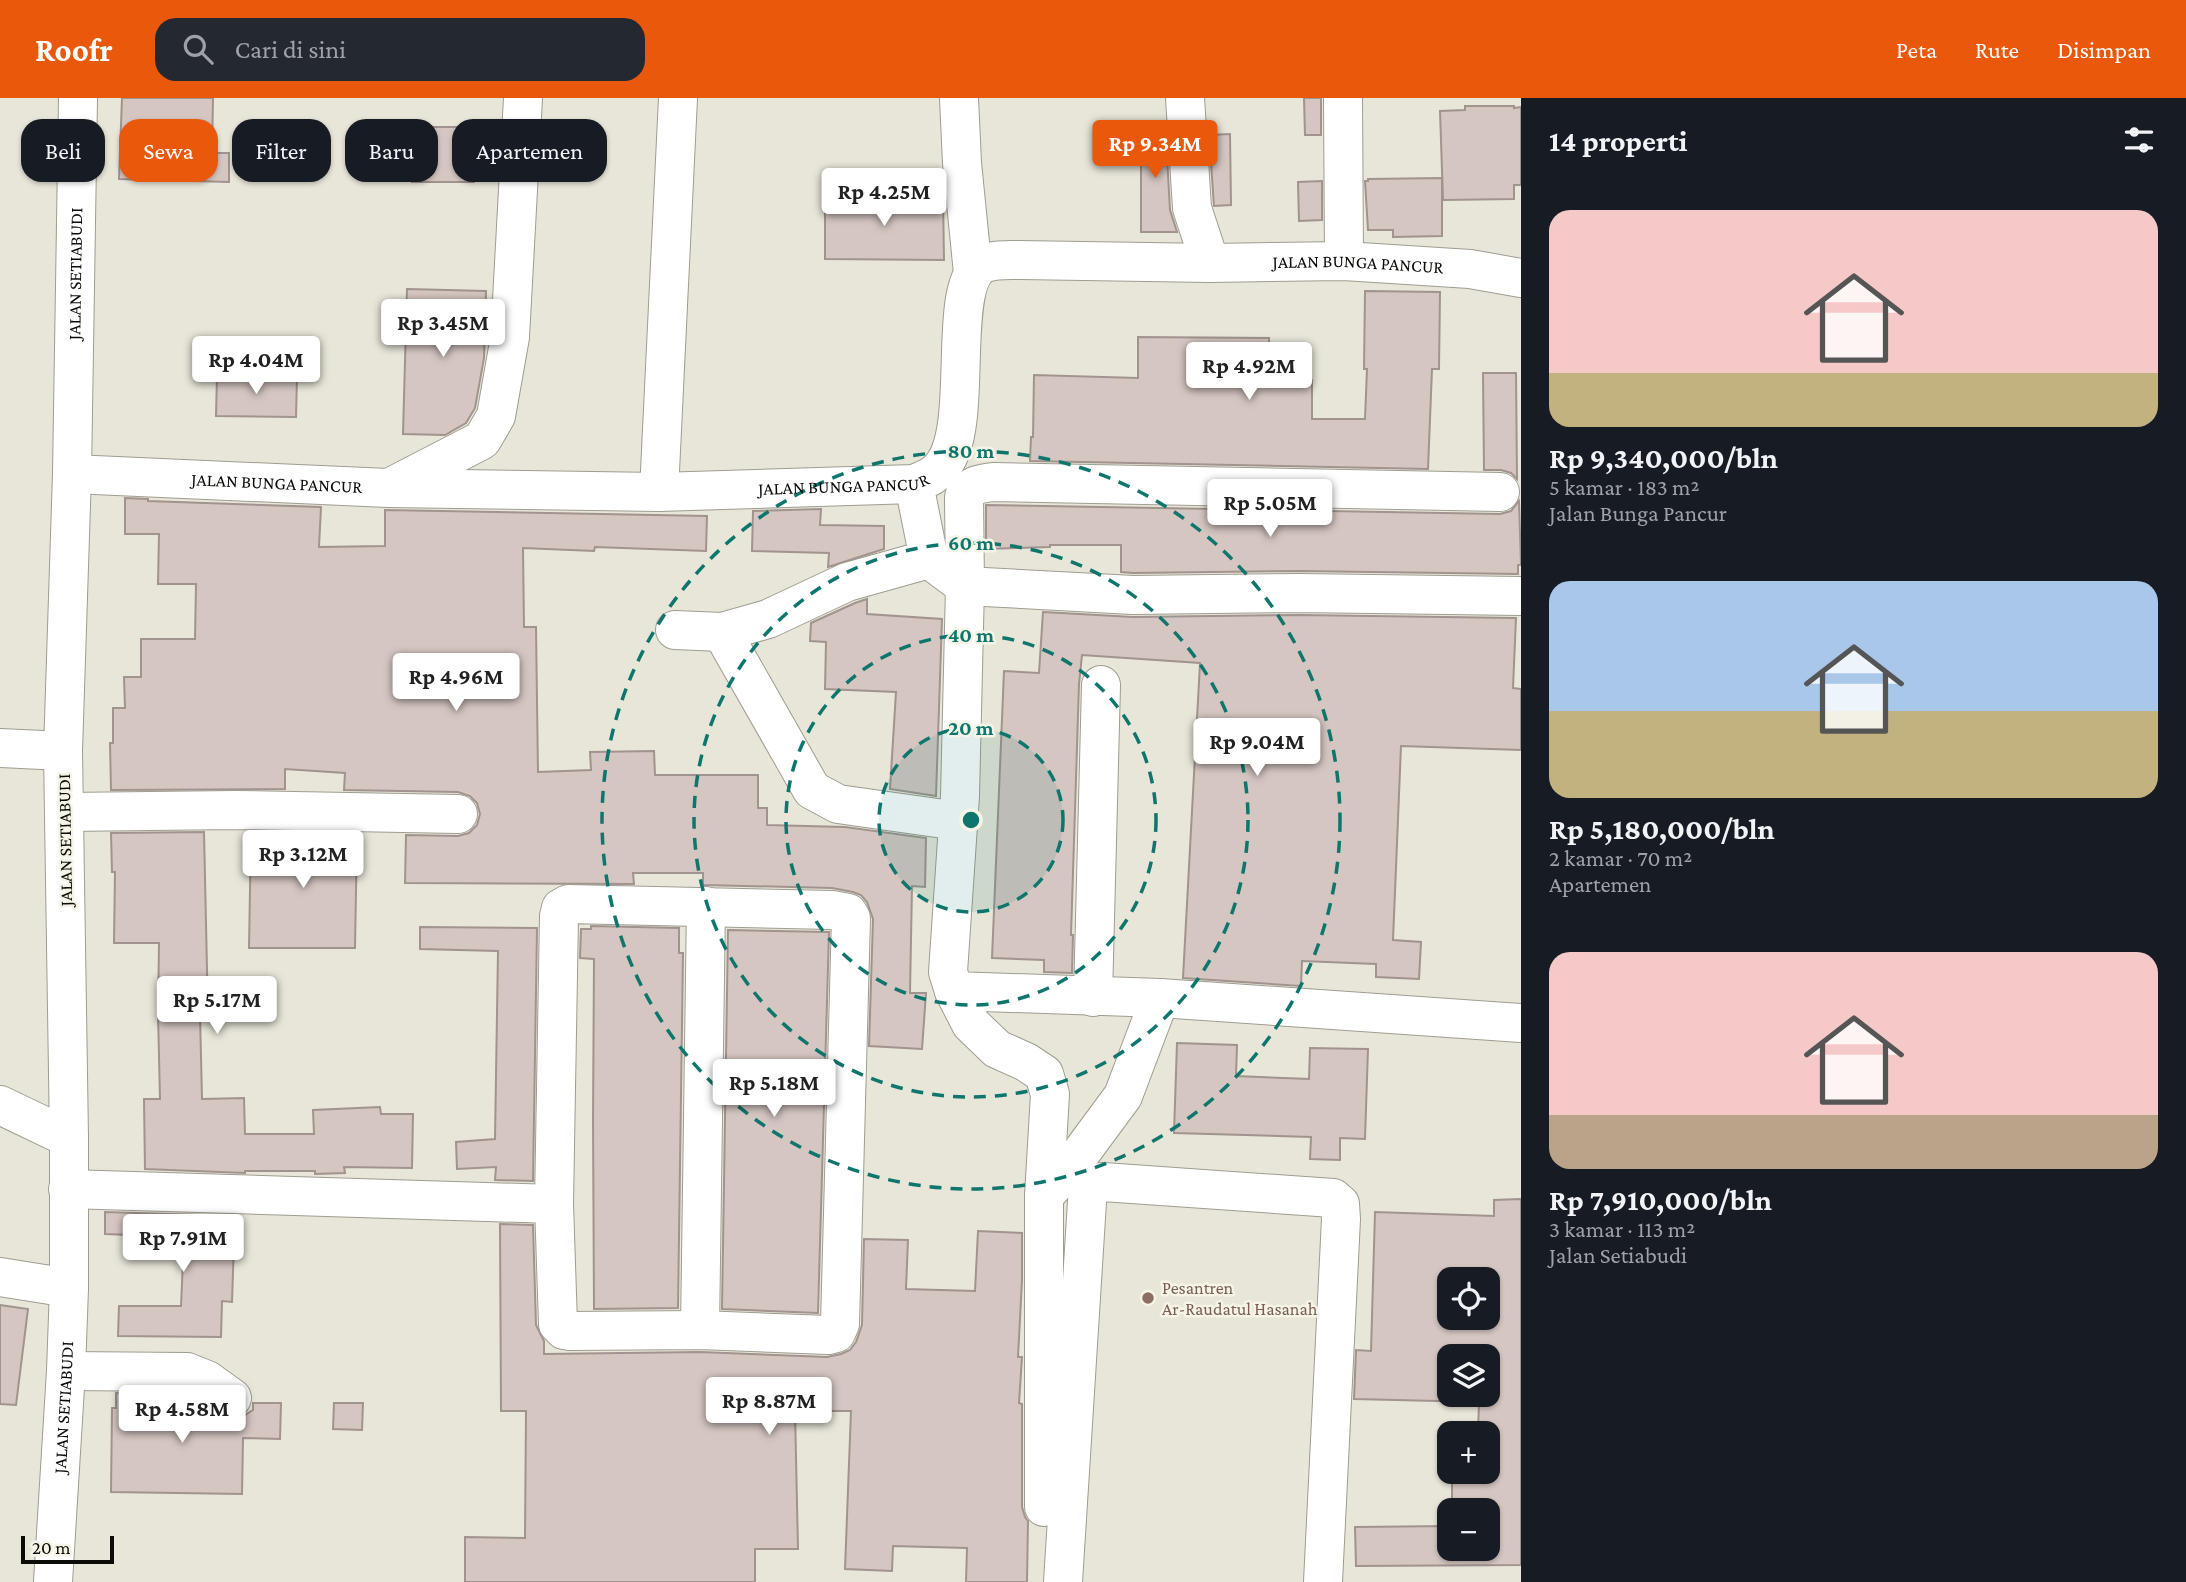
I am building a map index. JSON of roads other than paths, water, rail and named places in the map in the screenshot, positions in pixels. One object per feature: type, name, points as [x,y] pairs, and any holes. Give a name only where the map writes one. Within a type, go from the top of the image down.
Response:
[{"type":"street","name":"JALAN SETIABUDI","points":[[53,1582],[69,1288],[63,751],[72,474],[78,98]]},
{"type":"street","points":[[388,488],[482,440],[496,416],[510,338],[523,98]]},
{"type":"street","points":[[659,492],[678,98]]},
{"type":"street","points":[[959,98],[962,163],[973,273]]},
{"type":"street","points":[[1185,98],[1192,208],[1210,264]]},
{"type":"street","points":[[1343,98],[1344,261]]},
{"type":"street","name":"JALAN BUNGA PANCUR","points":[[72,474],[388,488],[659,492],[914,484],[930,478],[945,463],[956,435],[966,287],[973,273],[982,264],[1020,260],[1210,264],[1344,261],[1470,269],[1521,278]]},
{"type":"street","points":[[1042,1582],[1044,1196],[1050,1094],[1044,1074],[1026,1062],[997,1049],[971,1024],[954,991],[948,972],[958,821],[965,586],[964,497],[968,489],[977,485],[1007,482],[1500,492]]},
{"type":"street","points":[[914,484],[929,559],[965,586],[1133,595],[1298,593],[1521,596]]},
{"type":"street","points":[[675,630],[722,632],[768,620],[847,582],[929,559]]},
{"type":"street","points":[[722,632],[812,790],[838,804],[958,821]]},
{"type":"street","points":[[1093,997],[1101,685]]},
{"type":"street","points":[[0,748],[63,751]]},
{"type":"street","points":[[65,812],[236,810],[458,814]]},
{"type":"street","points":[[568,904],[706,906],[848,913],[852,923],[836,1333],[570,1331],[560,1327],[556,1320],[554,1204],[561,908],[568,904]]},
{"type":"street","points":[[700,1330],[706,906]]},
{"type":"street","points":[[954,991],[1160,998],[1521,1023]]},
{"type":"street","points":[[1044,1196],[1072,1165],[1123,1096],[1160,998]]},
{"type":"street","points":[[0,1105],[69,1138]]},
{"type":"street","points":[[1063,1582],[1088,1186],[1092,1182],[1103,1182],[1333,1198],[1340,1204],[1323,1582]]},
{"type":"street","points":[[68,1189],[554,1204]]},
{"type":"street","points":[[0,1277],[69,1288]]},
{"type":"street","points":[[66,1371],[187,1373],[207,1380],[232,1398]]},
{"type":"place","name":"Pesantren Ar-Raudatul Hasanah","points":[[1148,1298]]}]
